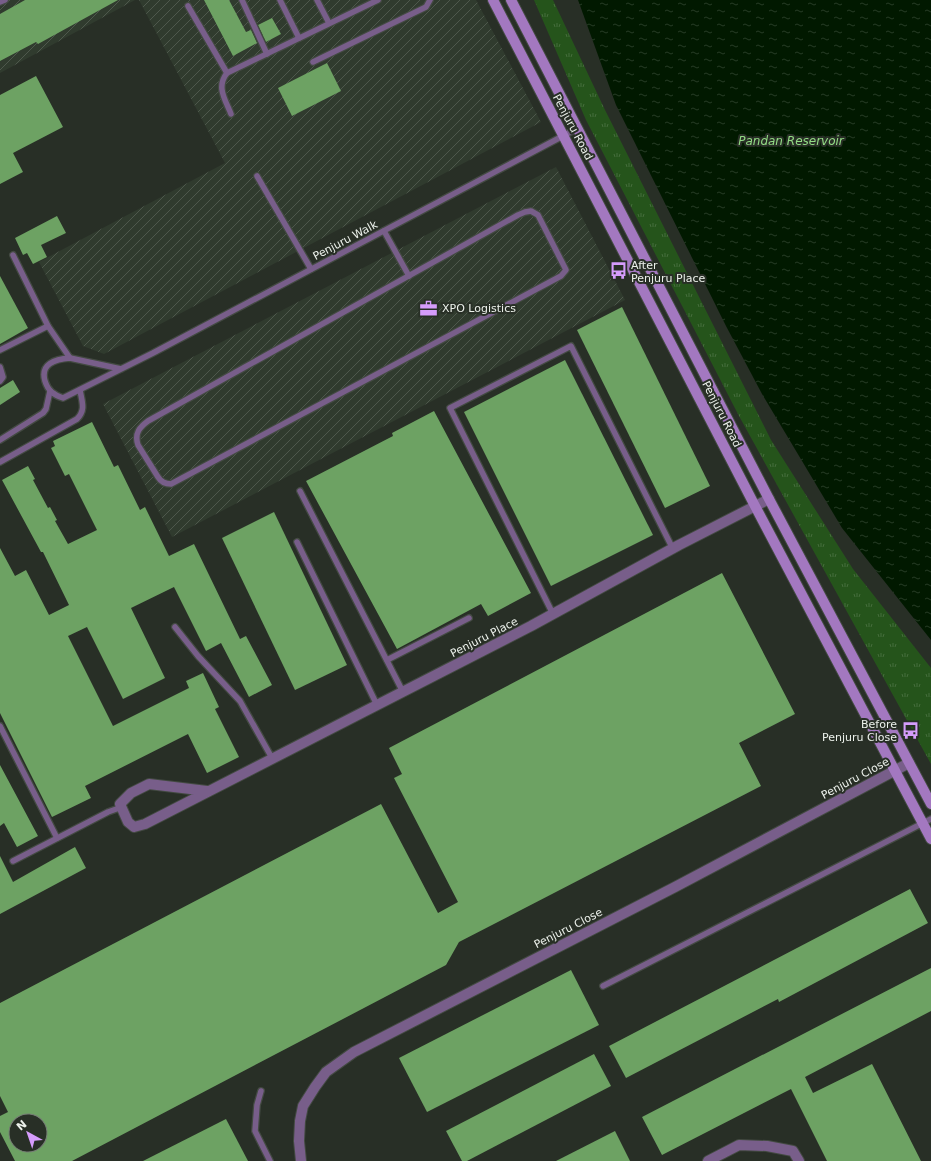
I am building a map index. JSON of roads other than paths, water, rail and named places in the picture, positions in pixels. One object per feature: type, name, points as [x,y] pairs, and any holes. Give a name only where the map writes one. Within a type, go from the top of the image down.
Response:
[{"type":"main road","name":"Penjuru Road","points":[[493,0],[895,771],[927,821],[931,839]]},
{"type":"main road","name":"Penjuru Road","points":[[511,0],[769,499],[931,804]]},
{"type":"street","name":"Penjuru Place","points":[[122,807],[128,822],[134,827],[145,824],[553,614],[769,499]]},
{"type":"street","name":"Penjuru Close","points":[[302,1161],[299,1141],[300,1121],[303,1106],[326,1072],[354,1052],[675,887],[909,763]]},
{"type":"street","points":[[122,807],[120,804],[131,793],[149,784],[207,792]]},
{"type":"street","points":[[708,1161],[739,1145],[767,1146],[793,1151],[799,1161]]},
{"type":"lane","points":[[0,2],[5,0]]},
{"type":"lane","points":[[242,0],[267,54]]},
{"type":"lane","points":[[280,0],[299,38]]},
{"type":"lane","points":[[317,0],[329,24]]},
{"type":"lane","points":[[231,114],[221,89],[222,80],[227,73],[329,24],[369,2],[378,0]]},
{"type":"lane","points":[[313,62],[426,7],[430,0]]},
{"type":"lane","points":[[188,6],[227,73]]},
{"type":"lane","name":"Penjuru Walk","points":[[50,391],[56,396],[62,398],[80,390],[578,128]]},
{"type":"lane","points":[[257,176],[311,269]]},
{"type":"lane","points":[[531,211],[538,215],[566,270],[561,276],[171,484],[166,484],[161,481],[136,439],[140,427],[155,417],[409,276],[518,215],[531,211]]},
{"type":"lane","points":[[384,231],[409,276]]},
{"type":"lane","points":[[12,255],[48,326],[70,358]]},
{"type":"lane","points":[[0,350],[48,326]]},
{"type":"lane","points":[[553,614],[450,408],[570,346],[673,549]]},
{"type":"lane","points":[[0,440],[43,413],[46,409],[50,391],[46,386],[43,373],[45,368],[62,358],[70,358],[121,369]]},
{"type":"lane","points":[[0,367],[4,377],[0,382]]},
{"type":"lane","points":[[0,462],[77,419],[82,414],[83,409],[80,390]]},
{"type":"lane","points":[[300,491],[403,692]]},
{"type":"lane","points":[[297,542],[377,705]]},
{"type":"lane","points":[[387,660],[469,618]]},
{"type":"lane","points":[[175,627],[198,656],[240,700],[272,758]]},
{"type":"lane","points":[[0,726],[57,838]]},
{"type":"lane","points":[[13,861],[108,812],[122,807]]},
{"type":"lane","points":[[603,986],[927,821]]},
{"type":"lane","points":[[261,1091],[257,1105],[255,1131],[270,1161]]},
{"type":"water","name":"Pandan Reservoir","points":[[578,0],[931,0],[931,640],[842,528],[762,394],[726,326],[616,105]]},
{"type":"place","name":"After Penjuru Place","points":[[618,271]]},
{"type":"place","name":"XPO Logistics","points":[[429,308]]},
{"type":"place","name":"Before Penjuru Close","points":[[910,730]]}]
